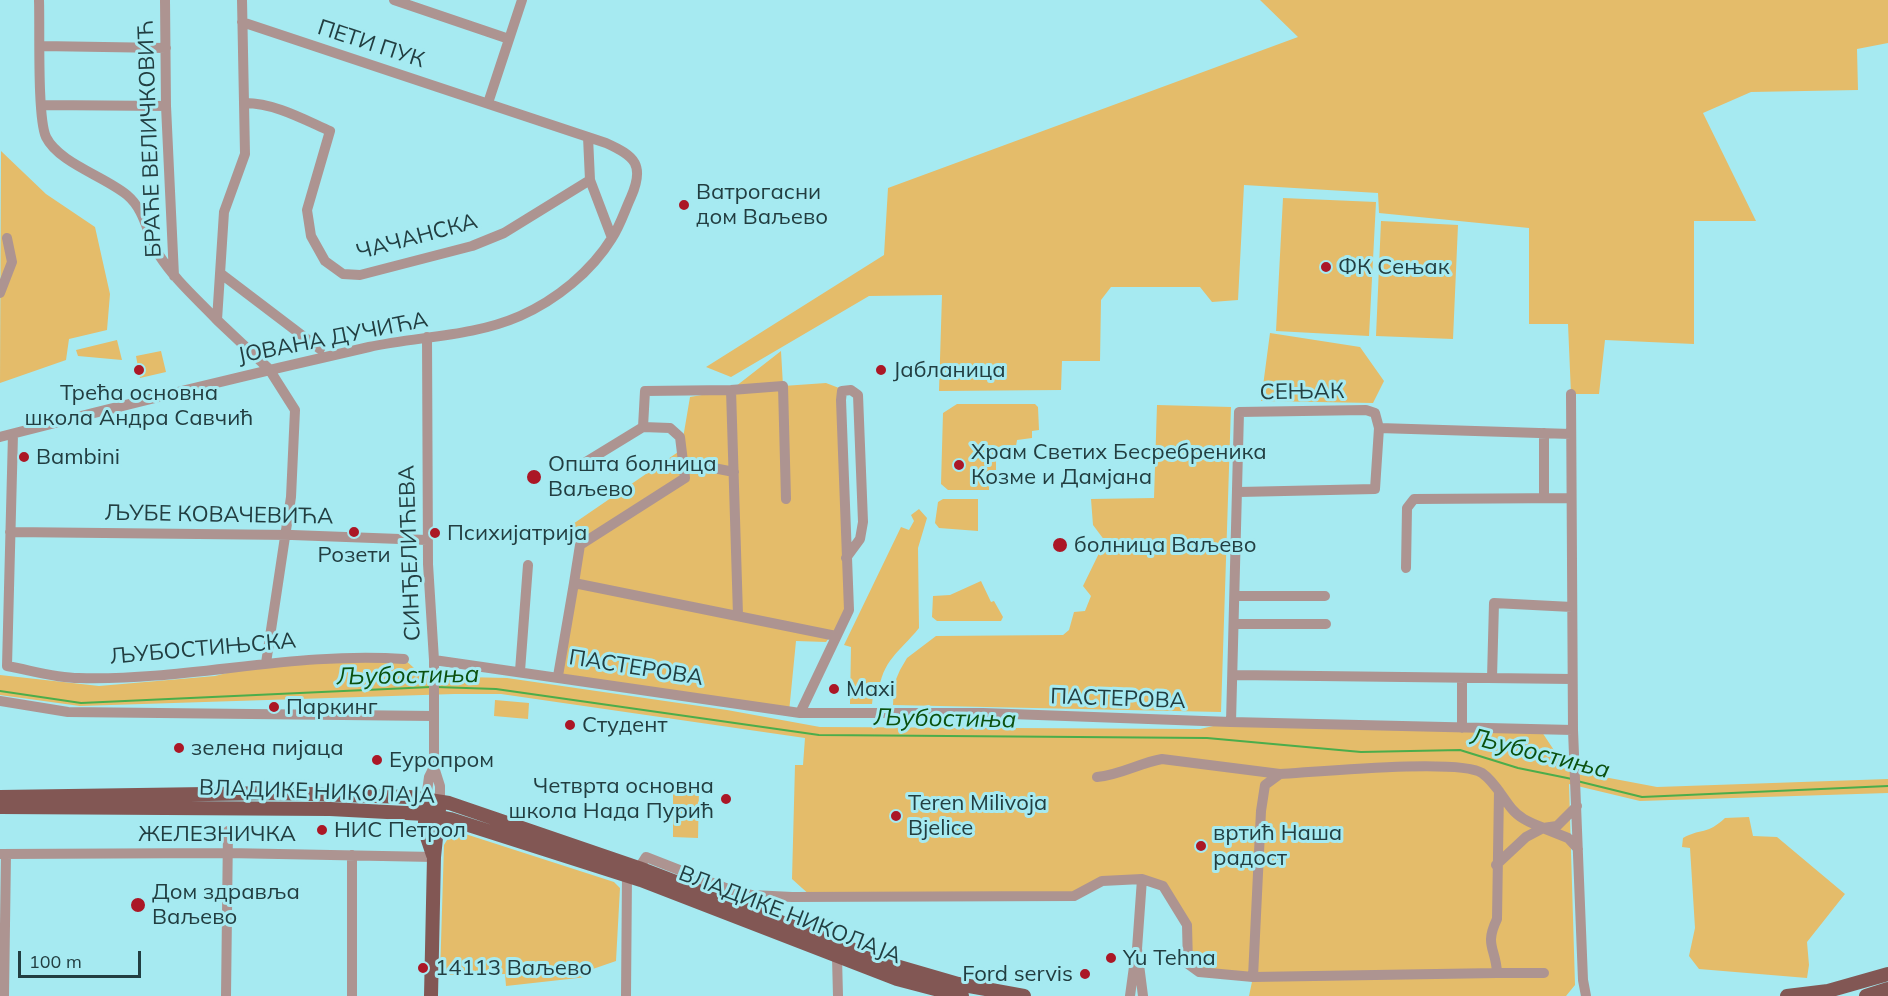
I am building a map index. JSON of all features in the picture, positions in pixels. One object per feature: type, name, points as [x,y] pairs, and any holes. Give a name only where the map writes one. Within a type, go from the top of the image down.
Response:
[{"type":"main road","name":"ВЛАДИКЕ НИКОЛАЈА","points":[[0,796],[227,792],[440,801],[465,807],[637,867],[896,966],[958,984],[1024,996]]},
{"type":"main road","name":"СИНЂЕЛИЋЕВА","points":[[426,799],[432,815],[434,857],[431,996]]},
{"type":"main road","name":"СИНЂЕЛИЋЕВА","points":[[432,815],[440,801]]},
{"type":"main road","name":"ВЛАДИКЕ НИКОЛАЈА","points":[[0,807],[227,807],[432,815],[637,867],[837,957],[897,979],[962,996]]},
{"type":"main road","points":[[1787,996],[1828,991],[1888,974]]},
{"type":"main road","points":[[1866,996],[1888,989]]},
{"type":"street","points":[[39,0],[42,105],[46,136],[60,155],[104,178],[129,197],[141,211],[158,253],[174,276],[269,369],[291,401],[296,422],[291,497],[266,663]]},
{"type":"street","name":"БРАЋЕ ВЕЛИЧКОВИЋ","points":[[165,0],[166,106],[174,276]]},
{"type":"street","points":[[217,320],[224,212],[245,154],[242,0]]},
{"type":"street","points":[[394,0],[510,39]]},
{"type":"street","points":[[488,103],[522,0]]},
{"type":"street","name":"ПЕТИ ПУК","points":[[242,22],[588,137],[626,152],[636,161],[638,171]]},
{"type":"street","points":[[41,45],[166,48]]},
{"type":"street","name":"ЧАЧАНСКА","points":[[245,103],[261,105],[298,116],[330,131],[307,210],[311,236],[325,261],[343,274],[360,275],[472,246],[504,233],[590,180]]},
{"type":"street","points":[[42,105],[166,106]]},
{"type":"street","points":[[588,137],[590,180],[612,238]]},
{"type":"street","name":"ЈОВАНА ДУЧИЋА","points":[[0,438],[269,369],[405,339],[467,333],[520,316],[570,286],[612,238],[632,194],[638,171]]},
{"type":"street","points":[[0,293],[12,262],[7,238]]},
{"type":"street","points":[[220,273],[320,349]]},
{"type":"street","name":"СИНЂЕЛИЋЕВА","points":[[427,337],[427,540],[434,660],[434,767],[440,786],[440,801]]},
{"type":"street","points":[[643,427],[645,391],[731,390],[783,386],[786,499]]},
{"type":"street","points":[[731,390],[738,615]]},
{"type":"street","points":[[800,713],[849,610],[846,558],[841,394],[851,390],[858,395],[862,522],[860,538],[846,558]]},
{"type":"street","points":[[1571,394],[1573,730],[1583,980],[1587,996]]},
{"type":"street","name":"СЕЊАК","points":[[1239,492],[1239,412],[1366,410],[1375,413],[1379,428]]},
{"type":"street","points":[[558,676],[580,545],[685,478],[680,437],[670,428],[643,427],[576,468]]},
{"type":"street","points":[[1231,722],[1239,492],[1372,490],[1376,484],[1379,428],[1571,434]]},
{"type":"street","points":[[1544,433],[1544,498]]},
{"type":"street","points":[[10,532],[13,434]]},
{"type":"street","points":[[683,462],[734,472]]},
{"type":"street","points":[[1406,568],[1407,508],[1414,499],[1571,498]]},
{"type":"street","name":"ЉУБЕ КОВАЧЕВИЋА","points":[[10,532],[285,535],[427,540]]},
{"type":"street","name":"ЉУБОСТИЊСКА","points":[[10,532],[7,666],[77,678],[132,677],[266,663],[353,657],[404,659]]},
{"type":"street","points":[[520,671],[528,565]]},
{"type":"street","points":[[574,583],[836,636]]},
{"type":"street","points":[[1236,596],[1325,596]]},
{"type":"street","points":[[1492,678],[1494,603],[1572,607]]},
{"type":"street","points":[[1235,624],[1326,624]]},
{"type":"street","name":"ПАСТЕРОВА","points":[[434,660],[558,676],[800,713],[983,713],[1231,722],[1573,730]]},
{"type":"street","points":[[1234,675],[1572,679]]},
{"type":"street","points":[[1462,678],[1462,728]]},
{"type":"street","points":[[0,701],[68,712],[434,716]]},
{"type":"street","points":[[1097,777],[1118,775],[1144,762],[1162,759],[1280,774],[1452,765],[1481,772],[1499,791],[1512,810],[1525,820],[1563,835],[1578,849]]},
{"type":"street","name":"СИНЂЕЛИЋЕВА","points":[[426,799],[429,777],[434,767]]},
{"type":"street","points":[[1253,977],[1261,811],[1265,785],[1280,774]]},
{"type":"street","points":[[1497,973],[1497,962],[1491,951],[1491,932],[1497,919],[1496,865],[1499,791]]},
{"type":"street","points":[[1496,865],[1526,837],[1543,828],[1557,826],[1577,806]]},
{"type":"street","points":[[226,996],[228,831]]},
{"type":"street","name":"ЖЕЛЕЗНИЧКА","points":[[3,854],[227,853],[434,857]]},
{"type":"street","points":[[3,854],[4,996]]},
{"type":"street","points":[[352,855],[352,996]]},
{"type":"street","points":[[626,996],[637,867],[752,895],[859,898],[1074,896],[1102,881],[1142,879],[1163,886],[1187,925],[1188,964],[1199,972],[1253,977],[1544,973]]},
{"type":"street","points":[[1130,996],[1137,949],[1142,879]]},
{"type":"street","points":[[1137,949],[1143,996]]},
{"type":"street","points":[[837,957],[838,996]]},
{"type":"street","points":[[1579,996],[1583,980]]},
{"type":"shaded area","points":[[1260,0],[1888,0],[1888,43],[1857,49],[1858,90],[1751,92],[1703,113],[1756,221],[1694,221],[1694,344],[1605,340],[1599,394],[1571,394],[1568,324],[1529,324],[1529,228],[1379,213],[1378,193],[1244,185],[1238,300],[1212,302],[1200,287],[1111,287],[1101,300],[1100,361],[1062,361],[1061,390],[939,391],[942,295],[869,296],[731,377],[706,367],[884,255],[888,188],[1298,37]]},
{"type":"shaded area","points":[[1,151],[46,194],[95,227],[110,294],[107,330],[69,339],[66,360],[0,383]]},
{"type":"shaded area","name":"ФК Сењак","points":[[1283,198],[1376,202],[1369,336],[1276,331]]},
{"type":"shaded area","points":[[1381,221],[1458,225],[1453,339],[1376,336]]},
{"type":"shaded area","points":[[1270,333],[1360,347],[1384,381],[1373,403],[1261,401]]},
{"type":"shaded area","points":[[117,340],[122,360],[78,356],[76,350]]},
{"type":"shaded area","points":[[161,351],[166,372],[140,378],[136,356]]},
{"type":"shaded area","points":[[781,351],[783,386],[826,383],[839,388],[849,610],[826,642],[796,641],[789,712],[558,676],[580,545],[570,526],[681,450],[690,397],[731,390]]},
{"type":"shaded area","points":[[957,404],[1035,404],[1038,407],[1039,430],[1032,431],[1032,438],[1017,440],[1016,446],[996,447],[996,470],[989,470],[989,490],[948,490],[941,484],[943,413]]},
{"type":"shaded area","points":[[1157,405],[1231,407],[1221,712],[893,705],[894,684],[907,658],[936,636],[1063,635],[1069,630],[1074,612],[1085,611],[1091,596],[1083,586],[1105,541],[1093,525],[1091,499],[1154,498]]},
{"type":"shaded area","points":[[943,499],[978,499],[978,531],[939,528],[935,523],[938,502]]},
{"type":"shaded area","points":[[919,509],[927,518],[918,548],[919,628],[892,658],[880,682],[878,694],[873,695],[872,704],[850,704],[851,647],[844,645],[901,527],[909,530],[914,521],[911,515]]},
{"type":"shaded area","points":[[981,581],[991,602],[994,601],[1003,617],[1001,621],[937,621],[932,617],[933,596],[950,595]]},
{"type":"shaded area","points":[[404,659],[423,676],[507,678],[727,710],[820,727],[1200,729],[1231,722],[1540,729],[1567,770],[1657,787],[1888,779],[1888,793],[1640,801],[1569,784],[1575,985],[1566,996],[1249,996],[1253,977],[1199,972],[1188,964],[1187,924],[1163,886],[1102,881],[1074,896],[812,897],[792,879],[795,765],[803,765],[805,738],[501,694],[80,706],[0,695],[0,675],[99,686],[215,676],[266,663]]},
{"type":"shaded area","name":"Студент","points":[[495,700],[529,703],[528,719],[494,716]]},
{"type":"shaded area","points":[[673,789],[699,789],[698,838],[673,837]]},
{"type":"shaded area","points":[[1749,817],[1753,836],[1777,837],[1845,894],[1807,942],[1809,965],[1807,978],[1699,969],[1689,956],[1695,928],[1690,848],[1682,847],[1683,838],[1709,829],[1725,818]]},
{"type":"shaded area","points":[[453,830],[614,882],[620,888],[616,961],[587,971],[587,977],[506,986],[505,974],[440,975],[444,845]]},
{"type":"waterway","name":"Љубостиња","points":[[0,691],[81,703],[431,687]]},
{"type":"waterway","name":"Љубостиња","points":[[436,687],[496,689],[819,735],[1207,738],[1361,752],[1460,750],[1518,768],[1572,779]]},
{"type":"waterway","name":"Љубостиња","points":[[1577,781],[1642,797],[1888,786]]},
{"type":"place","name":"Ватрогасни дом Ваљево","points":[[684,205]]},
{"type":"place","name":"ФК Сењак","points":[[1326,267]]},
{"type":"place","name":"Трећа основна школа Андра Савчић","points":[[139,370]]},
{"type":"place","name":"Јабланица","points":[[881,370]]},
{"type":"place","name":"Bambini","points":[[24,457]]},
{"type":"place","name":"Храм Светих Бесребреника Козме и Дамјана","points":[[959,465]]},
{"type":"place","name":"Општа болница Ваљево","points":[[534,477]]},
{"type":"place","name":"Розети","points":[[354,532]]},
{"type":"place","name":"Психијатрија","points":[[435,533]]},
{"type":"place","name":"болница Ваљево","points":[[1060,545]]},
{"type":"place","name":"Maxi","points":[[834,689]]},
{"type":"place","name":"Паркинг","points":[[274,707]]},
{"type":"place","name":"Студент","points":[[570,725]]},
{"type":"place","name":"зелена пијаца","points":[[179,748]]},
{"type":"place","name":"Еуропром","points":[[377,760]]},
{"type":"place","name":"Четврта основна школа Нада Пурић","points":[[726,799]]},
{"type":"place","name":"Teren Milivoja Bjelice","points":[[896,816]]},
{"type":"place","name":"НИС Петрол","points":[[322,830]]},
{"type":"place","name":"вртић Наша радост","points":[[1201,846]]},
{"type":"place","name":"Дом здравља Ваљево","points":[[138,905]]},
{"type":"place","name":"Yu Tehna","points":[[1111,958]]},
{"type":"place","name":"14113 Ваљево","points":[[423,968]]},
{"type":"place","name":"Ford servis","points":[[1085,974]]}]
